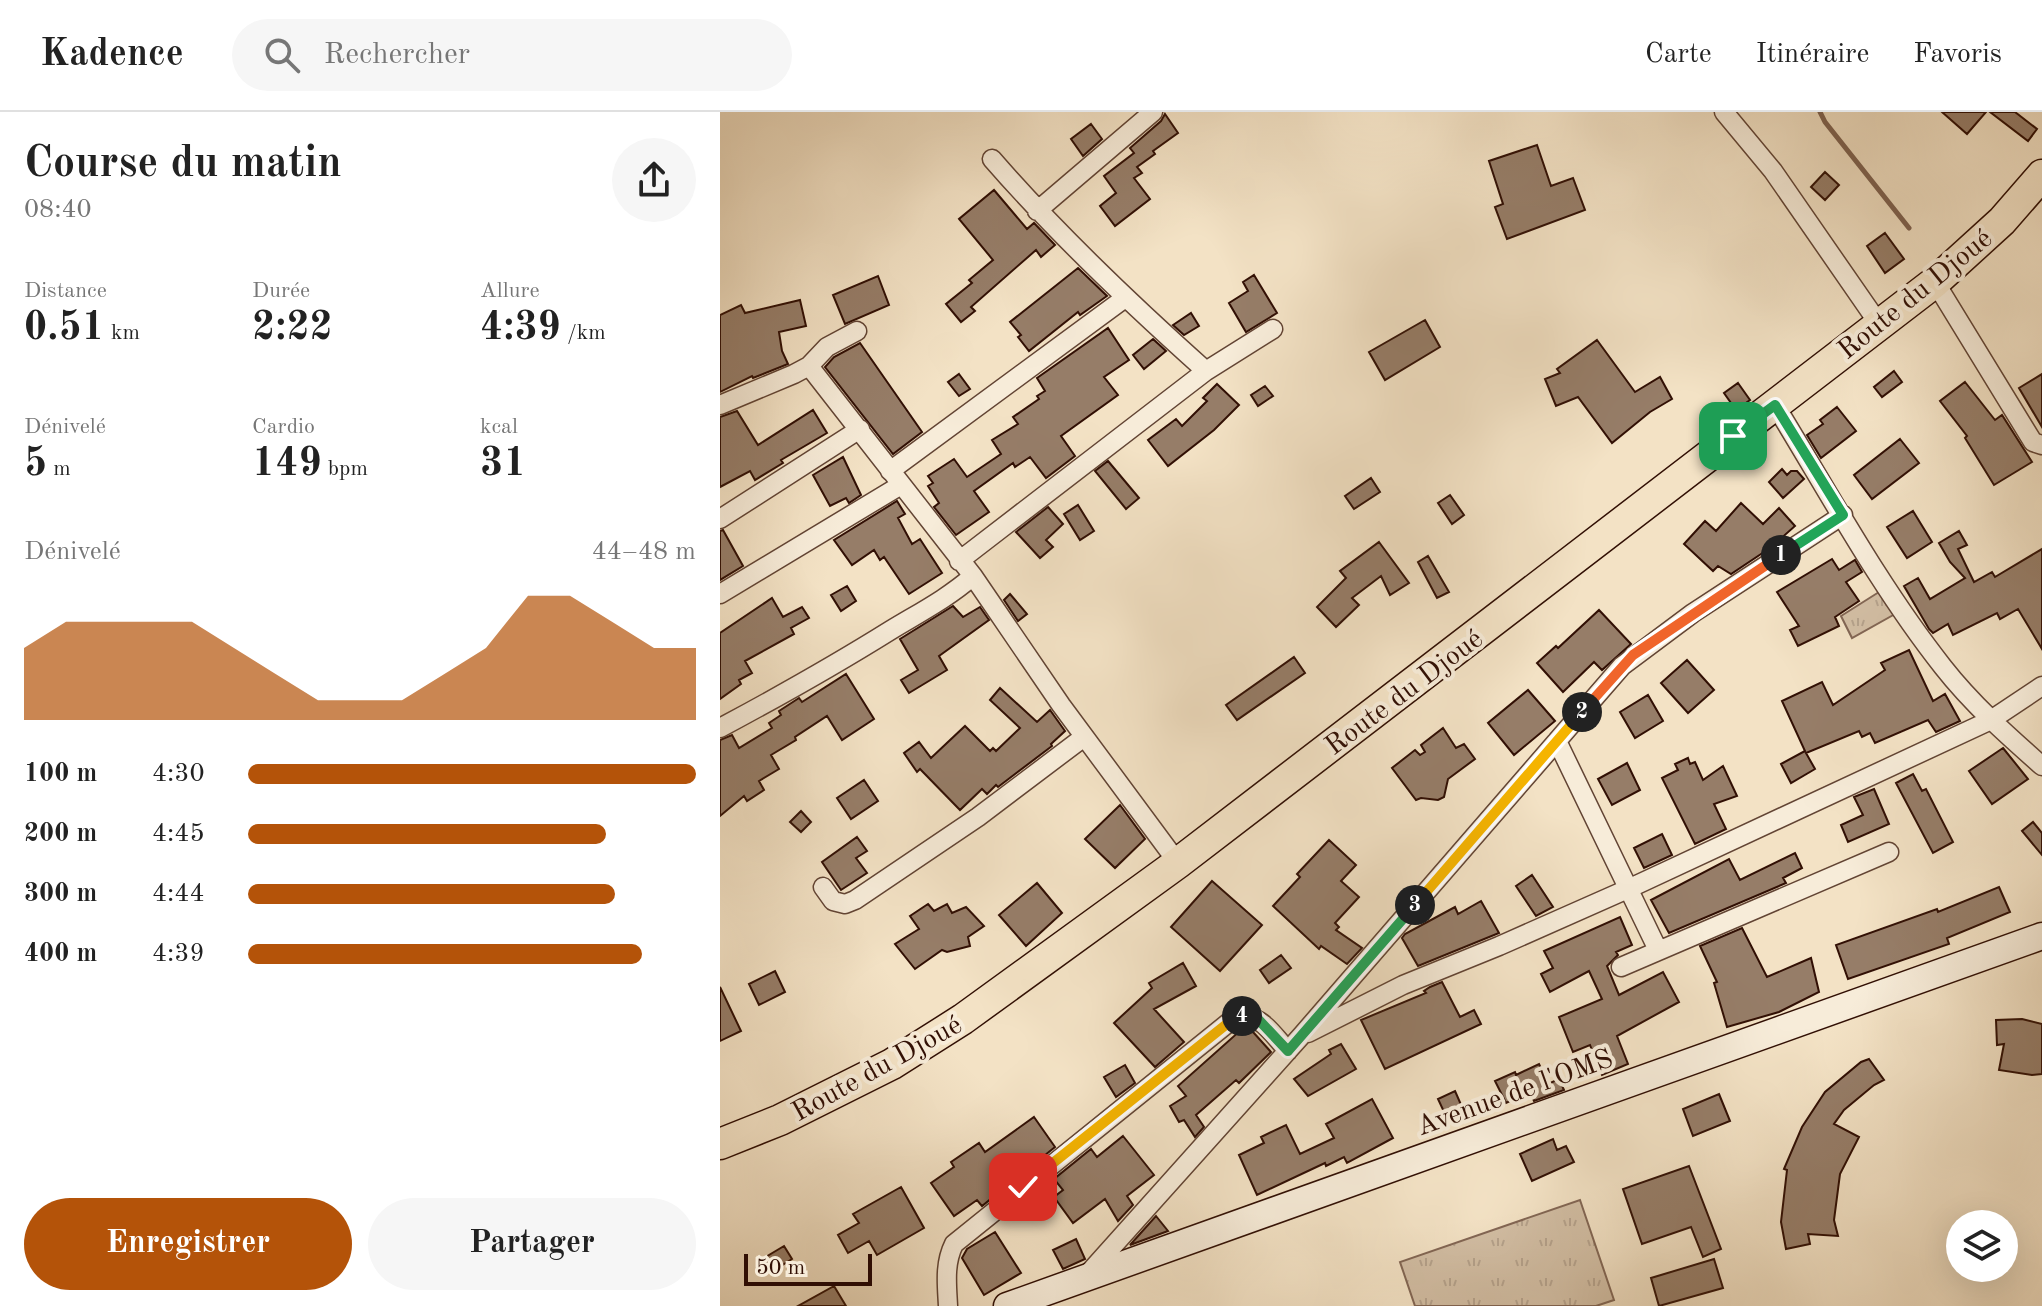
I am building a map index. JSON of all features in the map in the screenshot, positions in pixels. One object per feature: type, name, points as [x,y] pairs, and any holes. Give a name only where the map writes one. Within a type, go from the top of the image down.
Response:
[{"type":"main road","name":"Route du Djoué","points":[[720,1144],[780,1120],[892,1064],[963,1019],[1178,863],[1935,282],[2002,221],[2042,175]]},
{"type":"street","points":[[1037,211],[1153,112]]},
{"type":"street","points":[[1724,112],[1773,171],[1879,324]]},
{"type":"street","points":[[992,159],[1037,211],[1125,298],[1206,371]]},
{"type":"street","points":[[1935,282],[2033,442],[2042,445]]},
{"type":"street","points":[[720,594],[895,478],[1125,298]]},
{"type":"street","points":[[959,561],[1206,371],[1273,329]]},
{"type":"street","points":[[720,405],[809,366],[827,347],[857,331]]},
{"type":"street","points":[[809,366],[973,576],[1084,737],[1178,863]]},
{"type":"street","points":[[1775,405],[1906,619],[1944,669],[1991,720],[2042,766]]},
{"type":"street","points":[[720,519],[860,429]]},
{"type":"street","points":[[1083,1280],[1288,1051],[1633,655],[1843,515]]},
{"type":"street","points":[[720,728],[778,698],[953,594],[973,576]]},
{"type":"street","points":[[1302,1035],[1403,985],[1630,888],[1991,720],[2042,686]]},
{"type":"street","points":[[823,887],[833,901],[845,904],[855,900],[978,817],[1084,737]]},
{"type":"street","points":[[1557,741],[1658,950]]},
{"type":"street","points":[[1621,967],[1889,852]]},
{"type":"street","name":"Avenue de l'OMS","points":[[1007,1306],[2042,936]]},
{"type":"street","points":[[948,1306],[948,1262],[954,1244],[1233,1019],[1245,1015],[1256,1017],[1288,1051]]},
{"type":"green space","points":[[1879,592],[1895,614],[1852,638],[1841,616]]},
{"type":"green space","points":[[1580,1200],[1614,1300],[1596,1306],[1415,1306],[1400,1262]]},
{"type":"building","points":[[1942,112],[1986,112],[1967,134]]},
{"type":"building","points":[[1990,112],[2015,112],[2037,129],[2028,141]]},
{"type":"building","points":[[1165,114],[1178,133],[1137,167],[1142,173],[1134,178],[1150,199],[1115,226],[1100,206],[1116,193],[1104,176],[1134,153],[1130,148]]},
{"type":"building","points":[[1091,124],[1102,139],[1083,156],[1071,139]]},
{"type":"building","points":[[1537,145],[1551,186],[1573,178],[1585,210],[1507,239],[1495,207],[1503,204],[1489,161]]},
{"type":"building","points":[[1825,172],[1839,185],[1825,200],[1811,187]]},
{"type":"building","points":[[994,190],[1027,229],[1034,223],[1055,245],[1041,257],[1036,250],[971,307],[975,311],[961,322],[946,304],[972,283],[969,280],[993,260],[959,219]]},
{"type":"building","points":[[1885,233],[1904,259],[1885,273],[1867,246]]},
{"type":"building","points":[[1078,268],[1107,296],[1080,315],[1078,312],[1029,351],[1010,322]]},
{"type":"building","points":[[1254,275],[1277,313],[1246,332],[1229,303],[1248,291],[1243,282]]},
{"type":"building","points":[[878,276],[889,305],[845,324],[833,295]]},
{"type":"building","points":[[800,300],[806,326],[779,332],[788,364],[752,376],[720,392],[720,315],[741,305],[745,313]]},
{"type":"building","points":[[1191,313],[1199,326],[1184,335],[1173,325]]},
{"type":"building","points":[[1425,320],[1440,347],[1385,380],[1369,352]]},
{"type":"building","points":[[1108,328],[1129,360],[1104,377],[1118,395],[1061,436],[1075,456],[1046,478],[1030,457],[1015,467],[1013,463],[974,491],[989,512],[956,535],[934,507],[939,503],[928,486],[933,483],[928,476],[954,459],[967,477],[1001,454],[992,440],[1018,424],[1013,417],[1039,399],[1037,396],[1045,391],[1037,378]]},
{"type":"building","points":[[1153,339],[1166,351],[1144,369],[1133,355]]},
{"type":"building","points":[[1597,340],[1635,392],[1660,377],[1672,399],[1650,412],[1612,443],[1578,397],[1556,406],[1545,379],[1560,373],[1557,369]]},
{"type":"building","points":[[860,343],[922,432],[893,454],[825,367],[834,357]]},
{"type":"building","points":[[1894,371],[1902,382],[1882,397],[1874,387]]},
{"type":"building","points":[[959,374],[970,389],[959,396],[948,382]]},
{"type":"building","points":[[2042,374],[2042,427],[2019,388]]},
{"type":"building","points":[[1965,382],[1995,420],[2002,415],[2032,462],[1994,485],[1965,438],[1967,436],[1940,401]]},
{"type":"building","points":[[1738,383],[1750,400],[1736,410],[1724,393]]},
{"type":"building","points":[[1217,384],[1239,405],[1214,430],[1168,466],[1148,440],[1176,419],[1182,426],[1207,401],[1203,398]]},
{"type":"building","points":[[1265,386],[1273,396],[1258,406],[1251,395]]},
{"type":"building","points":[[1837,407],[1856,431],[1821,458],[1807,435],[1823,424],[1820,420]]},
{"type":"building","points":[[813,410],[827,433],[781,460],[783,463],[755,480],[750,471],[720,487],[720,417],[737,411],[758,445]]},
{"type":"building","points":[[1900,439],[1919,463],[1872,499],[1854,475]]},
{"type":"building","points":[[843,457],[861,495],[849,503],[846,498],[830,506],[813,475]]},
{"type":"building","points":[[1108,461],[1139,498],[1126,509],[1095,471]]},
{"type":"building","points":[[1782,469],[1787,475],[1797,471],[1804,479],[1783,498],[1769,482]]},
{"type":"building","points":[[1371,478],[1380,492],[1354,509],[1345,496]]},
{"type":"building","points":[[1450,495],[1464,515],[1452,524],[1438,503]]},
{"type":"building","points":[[897,501],[905,514],[898,518],[912,544],[920,539],[942,573],[909,594],[884,557],[880,560],[874,550],[852,565],[834,540]]},
{"type":"building","points":[[1741,503],[1763,524],[1779,508],[1795,526],[1770,548],[1731,574],[1718,566],[1713,571],[1684,544],[1705,521],[1716,531]]},
{"type":"building","points":[[1078,505],[1094,531],[1080,540],[1064,514]]},
{"type":"building","points":[[1048,507],[1063,524],[1046,540],[1053,547],[1040,558],[1016,532]]},
{"type":"building","points":[[1913,511],[1932,542],[1907,558],[1887,527]]},
{"type":"building","points":[[723,530],[743,566],[720,580],[720,531]]},
{"type":"building","points":[[1959,531],[1967,545],[1958,549],[1974,582],[1992,572],[1995,577],[2042,549],[2042,649],[2018,609],[2000,619],[1997,613],[1953,635],[1948,624],[1933,633],[1929,629],[1904,586],[1918,578],[1930,599],[1965,578],[1950,562],[1939,543]]},
{"type":"building","points":[[1379,542],[1409,583],[1390,595],[1381,576],[1352,598],[1359,605],[1336,627],[1317,607],[1346,578],[1340,571]]},
{"type":"building","points":[[1428,556],[1449,592],[1437,598],[1418,562]]},
{"type":"building","points":[[1832,559],[1839,570],[1855,560],[1862,572],[1846,582],[1859,601],[1835,617],[1839,626],[1798,646],[1790,630],[1799,626],[1777,592]]},
{"type":"building","points":[[847,586],[856,601],[841,611],[831,595]]},
{"type":"building","points":[[1010,594],[1027,614],[1018,621],[1004,600]]},
{"type":"building","points":[[772,598],[783,617],[802,607],[809,618],[791,628],[794,634],[745,661],[752,673],[739,680],[741,684],[720,699],[720,633]]},
{"type":"building","points":[[953,606],[963,617],[980,607],[989,620],[939,656],[947,670],[909,693],[901,680],[918,670],[900,639]]},
{"type":"building","points":[[1599,610],[1631,644],[1602,670],[1594,662],[1563,692],[1537,663]]},
{"type":"building","points":[[1909,650],[1933,701],[1945,694],[1960,721],[1936,732],[1928,720],[1875,743],[1870,733],[1862,737],[1859,731],[1806,753],[1815,769],[1791,783],[1781,764],[1805,751],[1782,701],[1822,682],[1833,705],[1885,670],[1881,663]]},
{"type":"building","points":[[1294,657],[1305,673],[1237,720],[1226,705]]},
{"type":"building","points":[[1687,660],[1714,690],[1688,713],[1661,683]]},
{"type":"building","points":[[846,674],[874,719],[842,740],[827,716],[771,755],[779,769],[759,781],[764,790],[747,801],[744,796],[720,816],[720,740],[732,735],[739,748],[772,728],[769,723],[781,715],[779,711],[799,698],[802,702]]},
{"type":"building","points":[[1000,688],[1037,722],[1050,710],[1065,731],[1052,746],[998,787],[996,785],[987,794],[982,789],[960,810],[920,769],[917,772],[904,753],[919,742],[931,758],[965,726],[990,751],[993,748],[996,751],[1020,728],[990,700]]},
{"type":"building","points":[[1528,690],[1555,721],[1514,755],[1488,723]]},
{"type":"building","points":[[1648,695],[1663,721],[1635,738],[1620,712]]},
{"type":"building","points":[[1443,728],[1456,748],[1464,744],[1475,759],[1448,779],[1444,797],[1416,800],[1392,768],[1415,750],[1420,755],[1425,752],[1421,745]]},
{"type":"building","points":[[2003,748],[2028,779],[1992,804],[1969,771]]},
{"type":"building","points":[[1688,758],[1690,764],[1695,762],[1703,780],[1723,766],[1737,796],[1714,804],[1726,829],[1695,844],[1662,778],[1678,770],[1675,764]]},
{"type":"building","points":[[1627,763],[1640,790],[1612,805],[1598,779]]},
{"type":"building","points":[[1913,774],[1922,791],[1926,789],[1953,842],[1933,853],[1896,783]]},
{"type":"building","points":[[864,780],[878,801],[851,819],[837,798]]},
{"type":"building","points":[[1874,789],[1889,824],[1848,842],[1841,825],[1863,815],[1854,797]]},
{"type":"building","points":[[1120,805],[1145,839],[1115,868],[1085,839]]},
{"type":"building","points":[[801,811],[811,822],[801,832],[790,822]]},
{"type":"building","points":[[2033,822],[2042,833],[2042,855],[2022,831]]},
{"type":"building","points":[[1662,834],[1672,855],[1644,868],[1634,848]]},
{"type":"building","points":[[857,837],[867,851],[856,858],[867,873],[841,890],[822,862]]},
{"type":"building","points":[[1329,840],[1356,865],[1341,881],[1359,897],[1335,923],[1339,927],[1336,930],[1362,948],[1347,964],[1321,946],[1319,949],[1273,906],[1300,877],[1297,874]]},
{"type":"building","points":[[1795,853],[1802,868],[1783,878],[1786,883],[1669,933],[1651,900],[1729,859],[1740,880]]},
{"type":"building","points":[[1532,875],[1553,907],[1536,916],[1516,886]]},
{"type":"building","points":[[1212,881],[1262,925],[1220,971],[1171,927]]},
{"type":"building","points":[[1037,883],[1062,913],[1026,946],[999,915]]},
{"type":"building","points":[[1999,887],[2010,912],[1947,938],[1949,944],[1848,979],[1836,945],[1937,909],[1938,912]]},
{"type":"building","points":[[1481,901],[1499,933],[1418,966],[1402,938],[1405,934],[1455,907],[1458,914]]},
{"type":"building","points":[[928,904],[934,911],[947,904],[952,913],[966,907],[984,926],[968,937],[970,946],[947,952],[942,950],[915,969],[895,944],[919,929],[910,916]]},
{"type":"building","points":[[1620,917],[1632,945],[1616,952],[1618,955],[1607,966],[1619,995],[1663,972],[1679,1002],[1617,1036],[1628,1064],[1602,1075],[1590,1045],[1573,1052],[1559,1017],[1602,999],[1589,971],[1550,992],[1541,974],[1553,968],[1544,951]]},
{"type":"building","points":[[1742,928],[1767,977],[1811,958],[1819,992],[1779,1012],[1727,1027],[1714,983],[1717,982],[1700,946]]},
{"type":"building","points":[[1281,955],[1291,968],[1269,983],[1260,970]]},
{"type":"building","points":[[1183,963],[1196,986],[1154,1009],[1184,1042],[1155,1067],[1114,1023],[1152,988],[1149,983]]},
{"type":"building","points":[[775,971],[785,992],[759,1005],[749,984]]},
{"type":"building","points":[[1442,982],[1460,1017],[1474,1010],[1481,1024],[1385,1069],[1361,1020],[1426,993],[1424,991]]},
{"type":"building","points":[[720,987],[741,1031],[720,1041]]},
{"type":"building","points":[[2022,1019],[2042,1024],[2042,1074],[1999,1070],[2004,1044],[1997,1045],[1996,1020]]},
{"type":"building","points":[[1242,1029],[1253,1032],[1271,1052],[1239,1083],[1236,1080],[1196,1115],[1204,1127],[1195,1137],[1184,1120],[1179,1122],[1170,1106],[1186,1096],[1178,1086]]},
{"type":"building","points":[[1341,1044],[1356,1069],[1308,1096],[1294,1079]]},
{"type":"building","points":[[1869,1059],[1884,1080],[1844,1110],[1834,1124],[1859,1137],[1840,1174],[1834,1220],[1838,1236],[1808,1234],[1810,1244],[1786,1249],[1781,1222],[1787,1170],[1784,1169],[1802,1127],[1825,1092],[1861,1062]]},
{"type":"building","points":[[1539,1064],[1548,1084],[1559,1079],[1564,1090],[1534,1101],[1530,1092],[1506,1103],[1495,1081]]},
{"type":"building","points":[[1125,1065],[1135,1083],[1116,1097],[1104,1077]]},
{"type":"building","points":[[1455,1091],[1462,1107],[1445,1114],[1438,1099]]},
{"type":"building","points":[[1719,1094],[1730,1121],[1693,1136],[1683,1109]]},
{"type":"building","points":[[1372,1099],[1393,1138],[1347,1163],[1344,1157],[1326,1166],[1325,1163],[1257,1195],[1239,1155],[1264,1143],[1261,1137],[1286,1125],[1300,1154],[1334,1138],[1326,1124]]},
{"type":"building","points":[[1034,1117],[1055,1147],[982,1206],[977,1200],[954,1216],[931,1183],[954,1167],[951,1162],[979,1143],[985,1152]]},
{"type":"building","points":[[1123,1136],[1154,1175],[1127,1196],[1133,1205],[1118,1221],[1105,1199],[1073,1223],[1054,1197],[1063,1190],[1054,1179],[1091,1149],[1097,1157]]},
{"type":"building","points":[[1553,1139],[1557,1150],[1566,1146],[1574,1162],[1532,1181],[1520,1154]]},
{"type":"building","points":[[1689,1166],[1721,1249],[1703,1257],[1691,1227],[1642,1244],[1623,1189]]},
{"type":"building","points":[[901,1187],[924,1228],[877,1255],[869,1241],[848,1253],[838,1235],[859,1223],[853,1214]]},
{"type":"building","points":[[1156,1216],[1168,1231],[1130,1245]]},
{"type":"building","points":[[995,1232],[1021,1273],[984,1295],[962,1258],[967,1249]]},
{"type":"building","points":[[1076,1239],[1085,1259],[1063,1269],[1053,1250]]},
{"type":"building","points":[[784,1246],[792,1259],[773,1271],[764,1258]]},
{"type":"building","points":[[1714,1259],[1723,1288],[1659,1306],[1651,1278]]},
{"type":"building","points":[[834,1286],[846,1306],[798,1306]]},
{"type":"waterway","points":[[1820,112],[1909,228]]},
{"type":"route","points":[[1023,1187],[1233,1019],[1245,1015],[1256,1017],[1288,1051],[1633,655],[1843,515],[1775,405],[1733,436]]}]
